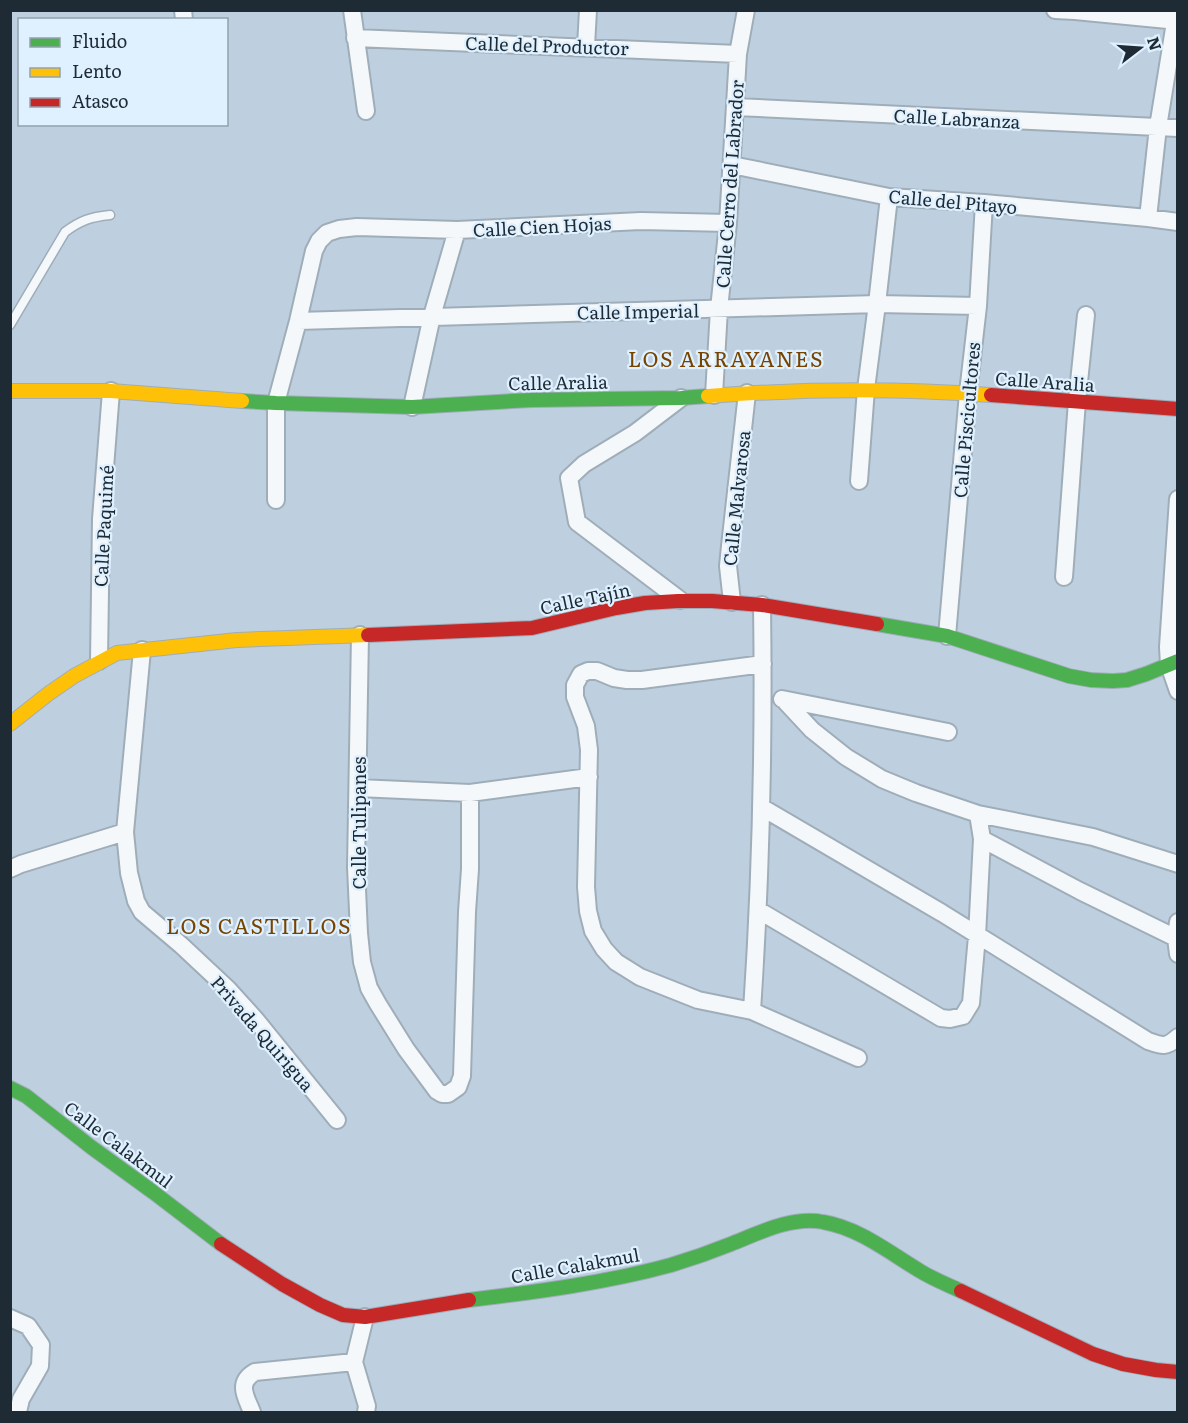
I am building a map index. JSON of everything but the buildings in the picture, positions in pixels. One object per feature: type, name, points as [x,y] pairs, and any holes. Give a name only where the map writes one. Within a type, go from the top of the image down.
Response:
[{"type":"street","points":[[352,10],[366,111]]},
{"type":"street","points":[[586,46],[588,10]]},
{"type":"street","name":"Calle Cerro del Labrador","points":[[714,395],[719,309],[728,223],[738,54],[746,10]]},
{"type":"street","points":[[1055,10],[1177,17],[1158,127],[1148,218]]},
{"type":"street","name":"Calle del Productor","points":[[355,38],[738,54]]},
{"type":"street","name":"Calle Labranza","points":[[736,107],[1178,128]]},
{"type":"street","name":"Calle del Pitayo","points":[[732,165],[889,197],[984,203],[1178,222]]},
{"type":"street","points":[[859,480],[866,390],[889,197]]},
{"type":"street","name":"Calle Piscicultores","points":[[947,636],[968,393],[978,306],[984,203]]},
{"type":"street","name":"Calle Cien Hojas","points":[[276,500],[276,402],[314,251],[327,232],[357,227],[457,230],[641,221],[728,223]]},
{"type":"street","points":[[412,407],[432,316],[457,230]]},
{"type":"street","name":"Calle Imperial","points":[[298,321],[878,304],[978,306]]},
{"type":"street","points":[[1064,577],[1086,315]]},
{"type":"street","name":"Calle Aralia","points":[[10,392],[111,391],[276,402],[412,407],[531,400],[681,398],[747,393],[866,390],[968,393],[1178,410]]},
{"type":"street","name":"Calle Paquimé","points":[[99,661],[101,519],[111,391]]},
{"type":"street","name":"Calle Malvarosa","points":[[732,602],[728,566],[747,393]]},
{"type":"street","points":[[681,398],[636,433],[584,464],[569,478],[577,522],[681,600]]},
{"type":"street","points":[[1178,500],[1169,636],[1178,691]]},
{"type":"street","name":"Calle Tajín","points":[[10,724],[56,687],[117,653],[237,640],[532,628],[628,605],[681,600],[762,605],[947,636],[1087,680],[1128,680],[1173,663]]},
{"type":"street","points":[[752,1011],[761,807],[762,605]]},
{"type":"street","name":"Calle Tulipanes","points":[[360,635],[356,867],[359,933],[365,975],[369,988],[406,1049],[437,1091],[442,1094],[453,1092],[458,1087],[462,1076],[466,912],[470,869],[470,793]]},
{"type":"street","name":"Privada Quirigua","points":[[142,650],[125,832],[136,901],[142,912],[228,989],[337,1120]]},
{"type":"street","points":[[763,664],[642,680],[614,678],[597,671],[581,674],[575,685],[575,697],[586,726],[589,750],[586,887],[588,911],[593,931],[604,949],[616,962],[640,977],[698,1000],[752,1011],[858,1058]]},
{"type":"street","points":[[763,694],[948,732]]},
{"type":"street","points":[[784,700],[812,730],[846,757],[882,779],[978,814],[1093,837],[1178,864]]},
{"type":"street","points":[[358,788],[470,793],[589,777]]},
{"type":"street","points":[[761,807],[942,913],[1148,1041],[1161,1046],[1171,1043],[1178,1037]]},
{"type":"street","points":[[758,910],[941,1018],[950,1019],[963,1016],[971,1003],[977,936],[982,839],[978,814]]},
{"type":"street","points":[[10,869],[125,832]]},
{"type":"street","points":[[982,839],[1080,891],[1177,938]]},
{"type":"street","name":"Calle Calakmul","points":[[10,1088],[26,1096],[209,1236],[256,1269],[320,1305],[343,1315],[365,1317],[594,1282],[670,1265],[778,1226],[804,1221],[821,1221],[842,1226],[923,1273],[1093,1354],[1123,1364],[1178,1372]]},
{"type":"street","points":[[365,1317],[354,1362],[367,1406],[366,1413]]},
{"type":"street","points":[[10,1318],[28,1326],[40,1345],[40,1366],[21,1399],[18,1413]]},
{"type":"street","points":[[252,1413],[243,1386],[245,1380],[255,1372],[354,1362]]},
{"type":"lane","points":[[10,325],[65,232],[90,217],[110,214]]},
{"type":"traffic: fast","points":[[242,401],[412,407],[531,400],[708,396]]},
{"type":"traffic: fast","points":[[877,624],[947,636],[1069,676],[1091,680],[1127,680],[1178,661]]},
{"type":"traffic: fast","points":[[10,1088],[26,1096],[221,1244]]},
{"type":"traffic: fast","points":[[469,1300],[621,1277],[671,1265],[776,1227],[799,1221],[823,1222],[862,1235],[925,1274],[961,1291]]},
{"type":"traffic: slow","points":[[708,396],[849,390],[991,395]]},
{"type":"traffic: slow","points":[[10,391],[111,391],[242,401]]},
{"type":"traffic: slow","points":[[10,724],[74,676],[117,653],[237,640],[368,635]]},
{"type":"traffic: jam","points":[[991,395],[1178,409]]},
{"type":"traffic: jam","points":[[368,635],[532,628],[616,608],[678,601],[762,605],[877,624]]},
{"type":"traffic: jam","points":[[221,1244],[282,1284],[343,1315],[365,1317],[469,1300]]},
{"type":"traffic: jam","points":[[961,1291],[1093,1354],[1123,1364],[1178,1372]]},
{"type":"district","name":"LOS ARRAYANES","points":[[726,357]]},
{"type":"district","name":"LOS CASTILLOS","points":[[259,924]]}]
